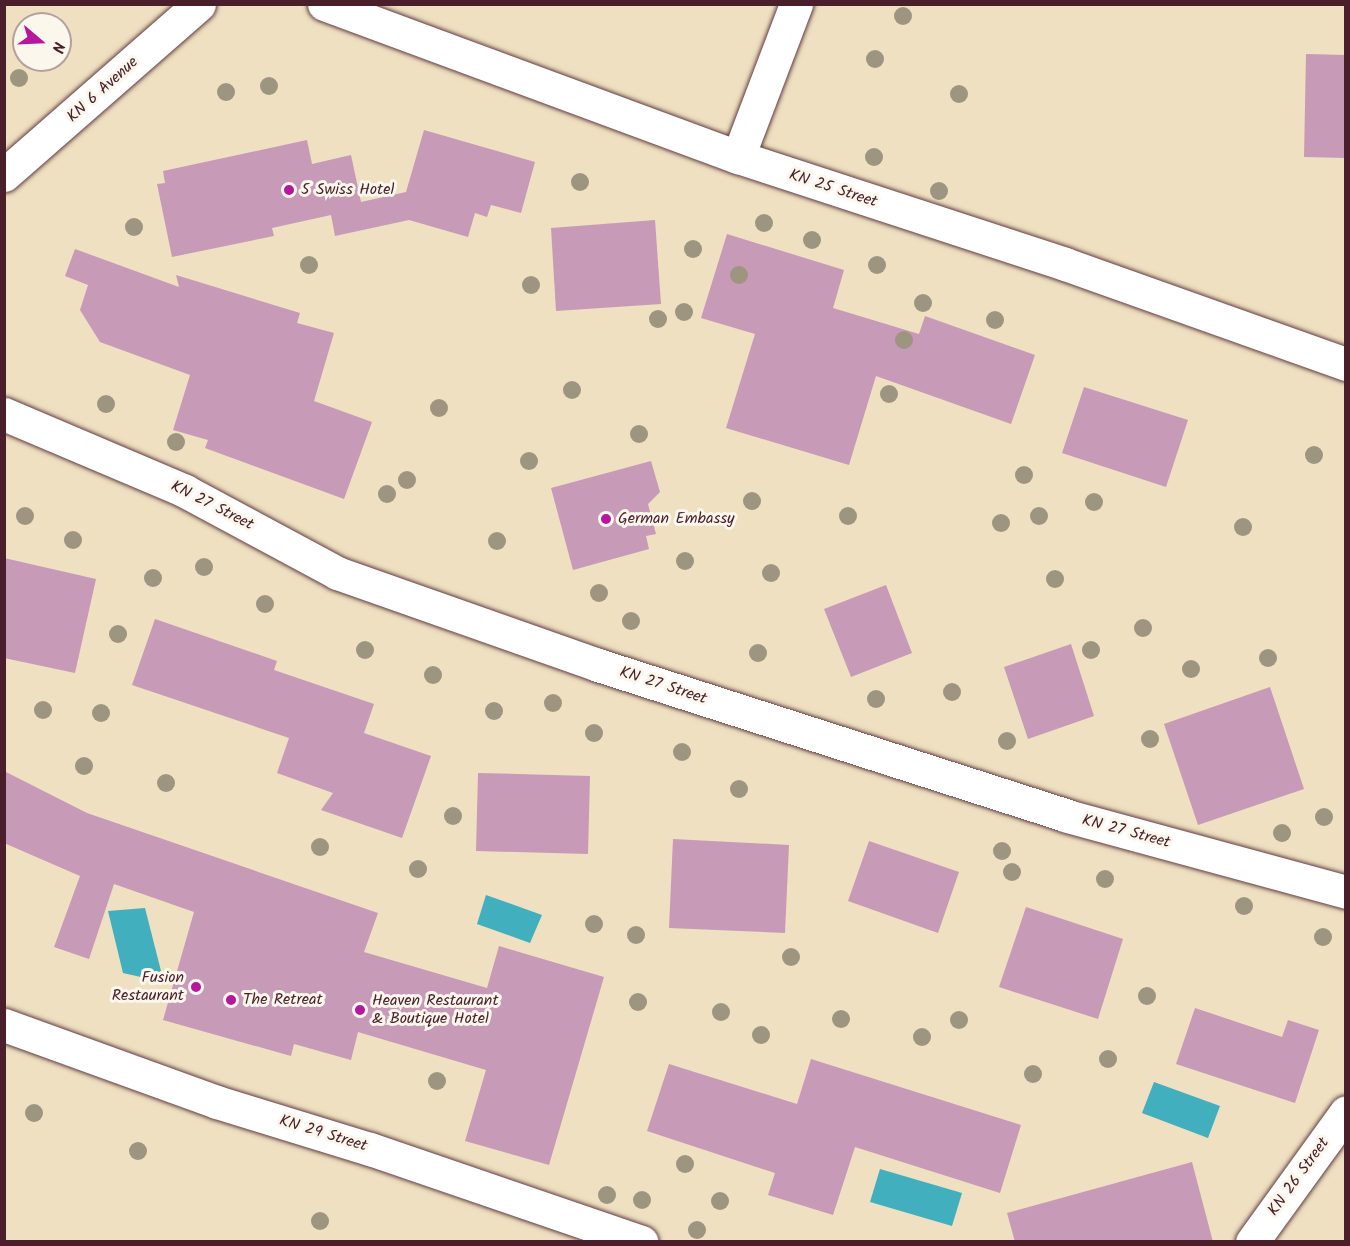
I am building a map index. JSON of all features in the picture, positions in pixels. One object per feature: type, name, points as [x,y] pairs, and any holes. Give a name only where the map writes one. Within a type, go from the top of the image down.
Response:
[{"type":"street","name":"KN 6 Avenue","points":[[4,174],[200,4]]},
{"type":"street","name":"KN 25 Street","points":[[324,4],[738,157],[1065,264],[1346,364]]},
{"type":"street","points":[[738,157],[796,4]]},
{"type":"street","name":"KN 27 Street","points":[[4,414],[185,490],[337,573],[598,665],[1067,816],[1346,892]]},
{"type":"street","name":"KN 29 Street","points":[[4,1025],[217,1102],[370,1149],[642,1242]]},
{"type":"street","name":"KN 26 Street","points":[[1252,1242],[1346,1112]]},
{"type":"water","points":[[486,895],[542,915],[530,943],[477,924]]},
{"type":"water","points":[[145,908],[161,971],[154,980],[123,973],[108,911]]},
{"type":"water","points":[[1154,1082],[1220,1106],[1208,1138],[1142,1113]]},
{"type":"water","points":[[880,1169],[962,1193],[952,1226],[870,1202]]},
{"type":"building","points":[[1306,54],[1346,55],[1346,158],[1304,157]]},
{"type":"building","points":[[424,130],[535,162],[521,213],[491,205],[487,217],[475,213],[468,237],[409,220],[335,236],[331,215],[272,228],[274,236],[172,257],[157,184],[165,183],[163,171],[307,140],[312,164],[351,155],[361,202],[406,192]]},
{"type":"building","points":[[655,220],[661,304],[556,311],[551,228]]},
{"type":"building","points":[[727,234],[844,270],[833,308],[919,334],[925,316],[1035,355],[1011,424],[876,376],[849,465],[726,428],[755,334],[701,318]]},
{"type":"building","points":[[75,249],[179,287],[176,275],[300,313],[297,323],[334,333],[314,401],[372,422],[344,499],[205,448],[208,440],[173,430],[190,375],[100,342],[80,310],[88,285],[65,276]]},
{"type":"building","points":[[1084,387],[1188,420],[1166,487],[1062,453]]},
{"type":"building","name":"German Embassy","points":[[651,461],[660,492],[648,504],[656,534],[646,536],[649,549],[573,570],[551,488]]},
{"type":"building","points":[[4,558],[96,579],[75,673],[4,658]]},
{"type":"building","points":[[886,585],[912,653],[851,677],[824,609]]},
{"type":"building","points":[[155,619],[277,661],[274,670],[374,704],[364,733],[431,756],[402,838],[321,810],[333,793],[277,773],[289,738],[132,685]]},
{"type":"building","points":[[1071,644],[1094,716],[1028,739],[1004,667]]},
{"type":"building","points":[[1270,687],[1304,789],[1198,825],[1164,724]]},
{"type":"building","points":[[4,771],[87,813],[378,913],[364,952],[487,988],[499,946],[604,977],[549,1165],[465,1141],[486,1070],[358,1032],[351,1060],[294,1044],[291,1056],[163,1020],[194,912],[114,884],[89,959],[54,947],[80,876],[4,843]]},
{"type":"building","points":[[478,773],[590,776],[588,854],[476,851]]},
{"type":"building","points":[[673,839],[789,845],[785,933],[669,928]]},
{"type":"building","points":[[869,841],[959,872],[938,933],[848,901]]},
{"type":"building","points":[[1026,907],[1123,939],[1098,1019],[999,987]]},
{"type":"building","points":[[1195,1008],[1282,1037],[1288,1020],[1319,1030],[1295,1103],[1176,1064]]},
{"type":"building","points":[[811,1059],[1021,1125],[1000,1193],[855,1147],[833,1215],[768,1195],[775,1173],[647,1131],[669,1064],[797,1104]]},
{"type":"building","points":[[1192,1162],[1213,1242],[1015,1242],[1007,1213]]},
{"type":"place","name":"5 Swiss Hotel","points":[[289,190]]},
{"type":"place","name":"German Embassy","points":[[606,519]]},
{"type":"place","name":"Fusion Restaurant","points":[[196,987]]},
{"type":"place","name":"The Retreat","points":[[231,1000]]},
{"type":"place","name":"Heaven Restaurant & Boutique Hotel","points":[[360,1010]]}]
